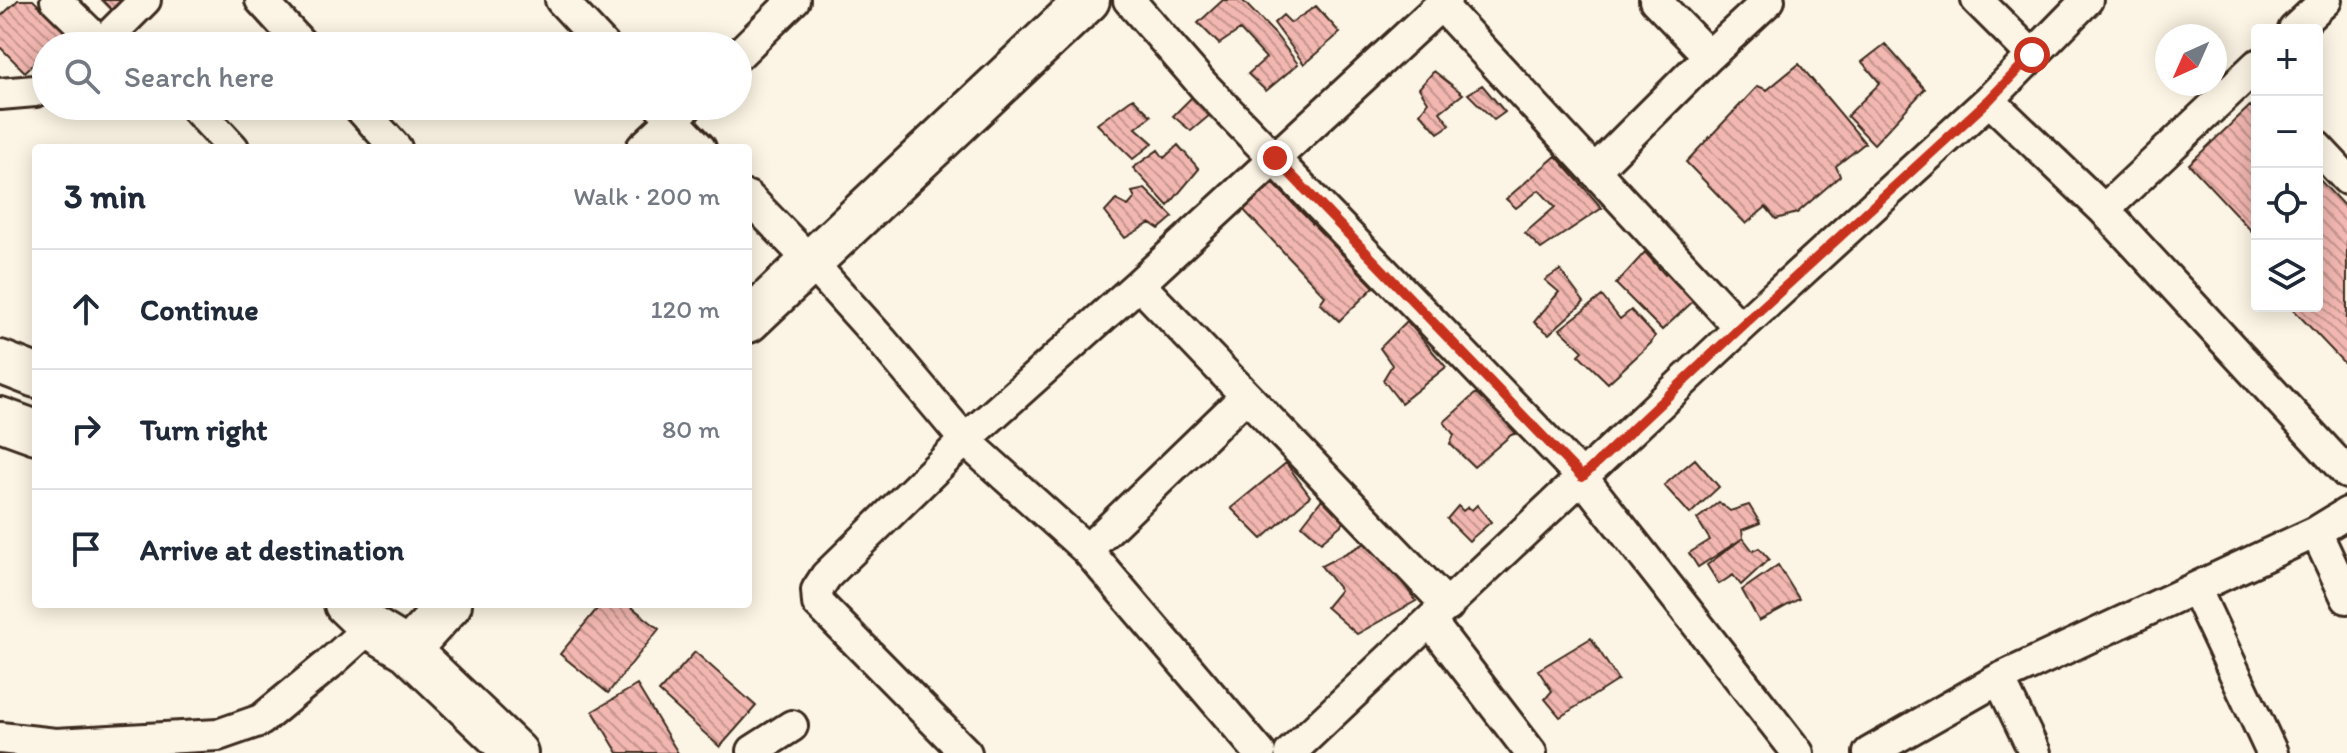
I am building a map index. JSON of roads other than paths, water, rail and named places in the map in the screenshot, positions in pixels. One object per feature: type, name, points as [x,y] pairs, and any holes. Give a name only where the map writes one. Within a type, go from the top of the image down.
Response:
[{"type":"street","points":[[56,0],[101,32]]},
{"type":"street","points":[[121,32],[145,0]]},
{"type":"street","points":[[261,0],[290,32]]},
{"type":"street","points":[[752,41],[794,0]]},
{"type":"street","points":[[752,317],[1088,0]]},
{"type":"street","points":[[1129,0],[1204,86],[1582,477],[1798,753]]},
{"type":"street","points":[[1655,0],[1709,56]]},
{"type":"street","points":[[1595,170],[1769,0]]},
{"type":"street","points":[[1977,0],[2032,55]]},
{"type":"street","points":[[1290,753],[1740,328],[1989,100],[2087,0]]},
{"type":"street","points":[[2300,24],[2326,0]]},
{"type":"street","points":[[564,1],[592,32]]},
{"type":"street","points":[[966,753],[818,603],[817,590],[826,576],[965,440],[1139,284],[1443,2],[1740,328]]},
{"type":"street","points":[[2104,210],[2251,78]]},
{"type":"street","points":[[0,94],[32,91]]},
{"type":"street","points":[[1989,100],[2104,210],[2347,473]]},
{"type":"street","points":[[207,120],[229,144]]},
{"type":"street","points":[[371,120],[392,144]]},
{"type":"street","points":[[645,144],[665,120]]},
{"type":"street","points":[[680,120],[697,144]]},
{"type":"street","points":[[2323,153],[2347,179]]},
{"type":"street","points":[[752,201],[882,341],[965,440],[1087,550],[1260,753]]},
{"type":"street","points":[[1139,284],[1246,396],[1439,613],[1531,753]]},
{"type":"street","points":[[0,362],[32,374]]},
{"type":"street","points":[[1087,550],[1246,396]]},
{"type":"street","points":[[0,419],[32,431]]},
{"type":"street","points":[[1869,753],[1999,679],[2316,532],[2347,513]]},
{"type":"street","points":[[2316,532],[2347,598]]},
{"type":"street","points":[[2195,588],[2272,753]]},
{"type":"street","points":[[408,650],[446,608]]},
{"type":"street","points":[[0,738],[58,748],[218,735],[261,720],[320,673],[358,615],[408,650],[516,753]]},
{"type":"street","points":[[1999,679],[2035,753]]},
{"type":"street","points":[[753,752],[792,726]]}]
